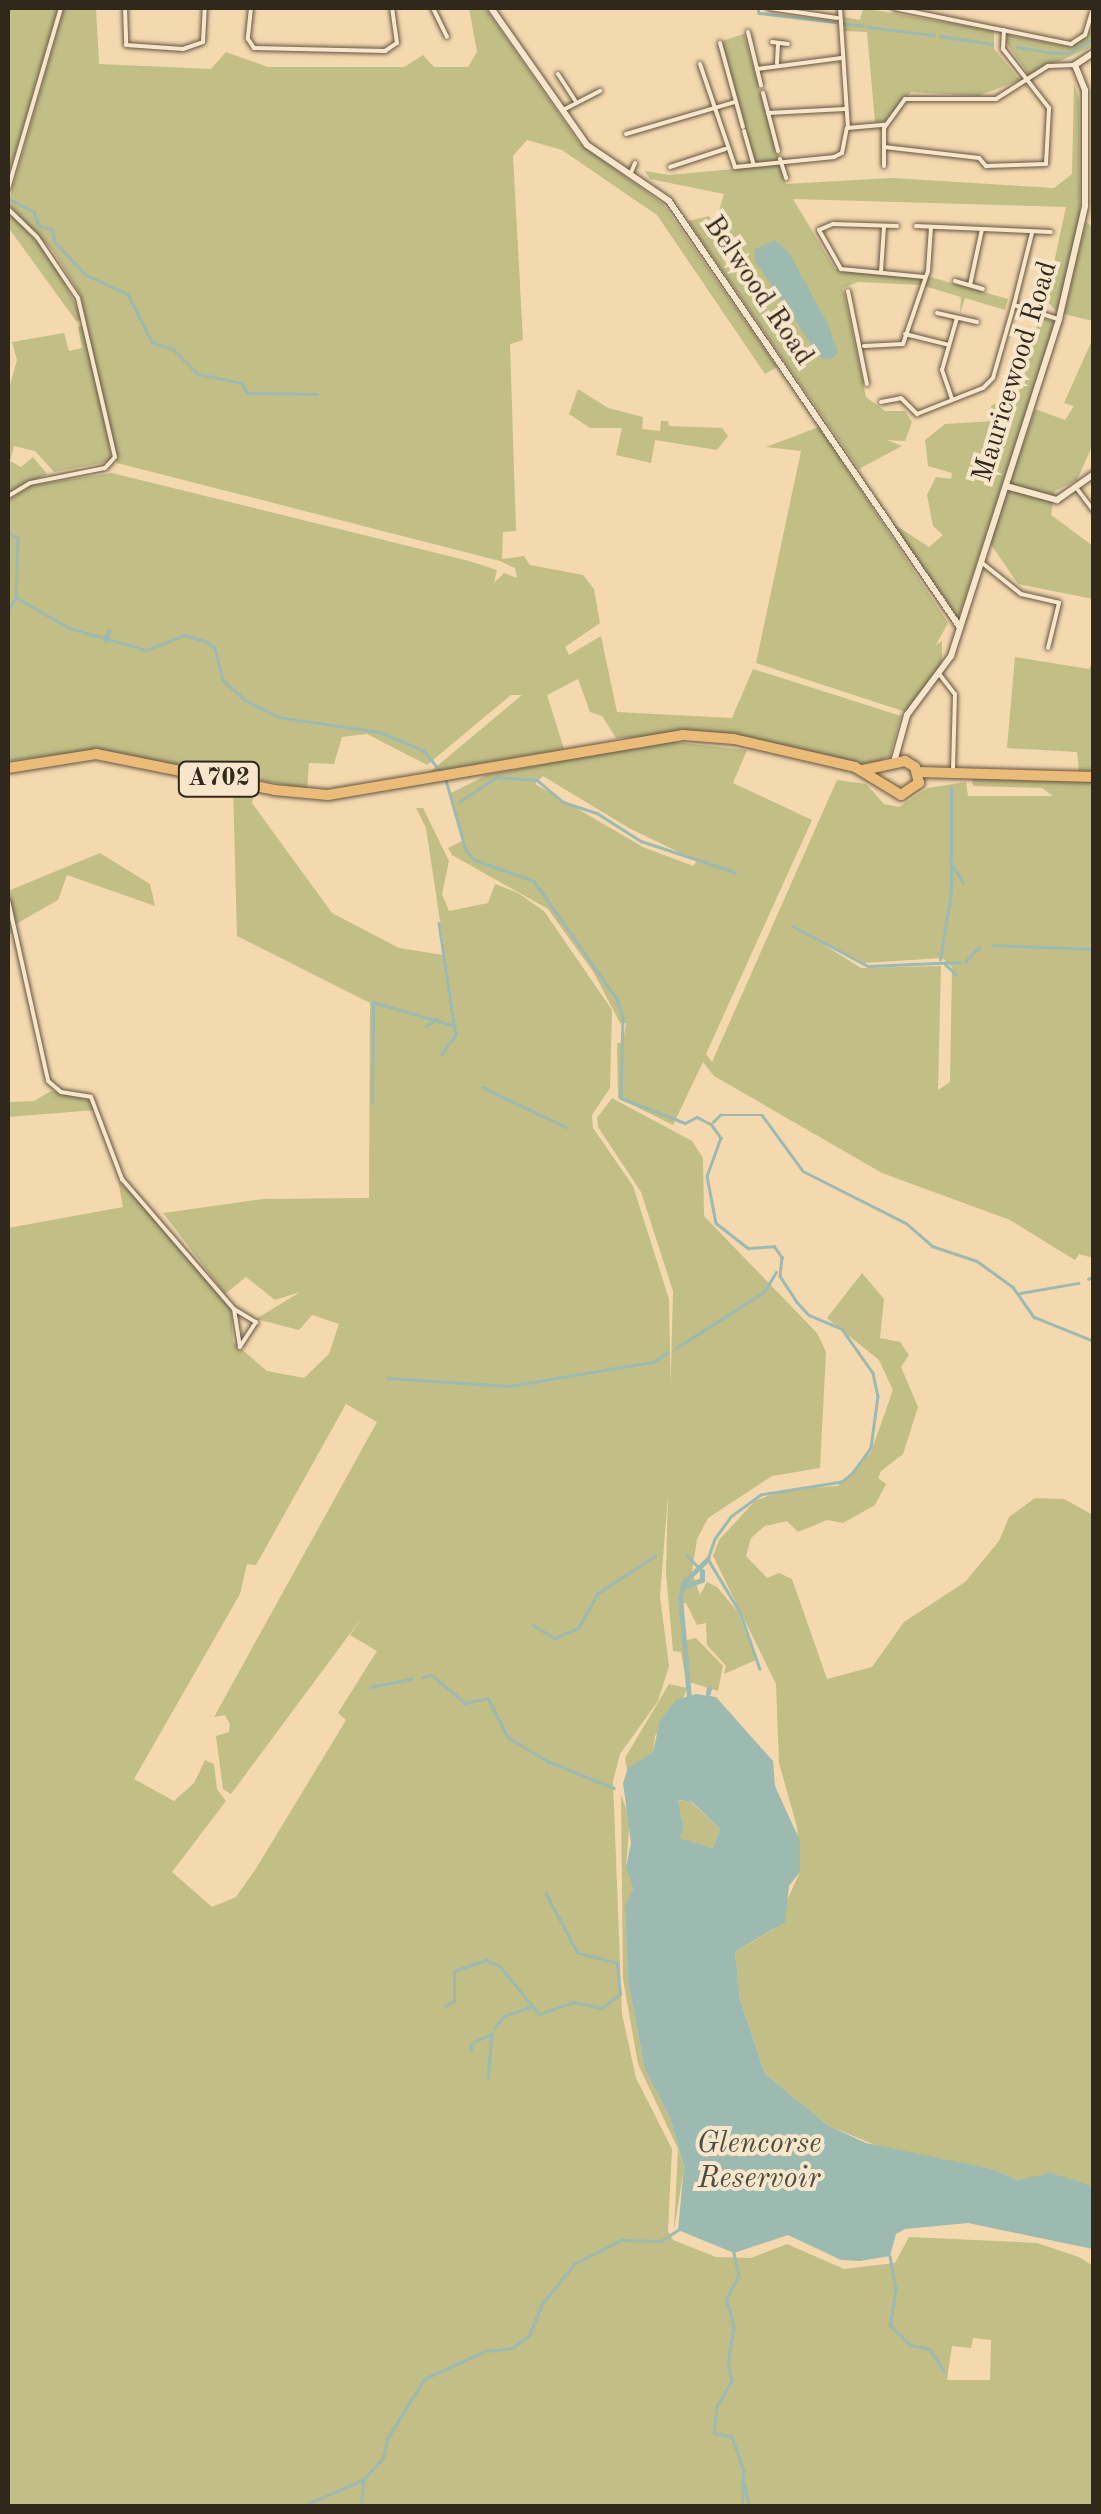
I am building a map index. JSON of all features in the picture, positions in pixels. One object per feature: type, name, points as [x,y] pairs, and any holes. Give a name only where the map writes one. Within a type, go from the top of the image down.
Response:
[{"type":"highway","name":"A702","points":[[8,768],[96,754],[301,795],[431,778],[683,735],[734,739],[863,770],[906,794],[916,772]]},
{"type":"highway","name":"A702","points":[[863,770],[892,765],[936,776],[1094,778]]},
{"type":"highway","points":[[888,786],[892,765]]},
{"type":"street","points":[[8,189],[61,8]]},
{"type":"street","points":[[125,8],[126,45],[184,49],[203,42],[205,8]]},
{"type":"street","points":[[251,8],[248,39],[254,48],[384,51],[396,43],[392,8]]},
{"type":"street","points":[[433,8],[447,37]]},
{"type":"street","name":"Belwood Road","points":[[491,8],[587,144],[669,201],[959,626]]},
{"type":"street","points":[[768,8],[838,18]]},
{"type":"street","points":[[700,64],[732,166],[840,156],[848,128],[840,8]]},
{"type":"street","points":[[894,8],[1071,44],[1086,35],[1092,12]]},
{"type":"street","points":[[884,147],[979,158],[986,166],[1046,164],[1049,108],[1003,50],[1004,30]]},
{"type":"street","points":[[748,32],[761,86]]},
{"type":"street","points":[[777,63],[775,42],[788,44]]},
{"type":"street","points":[[720,43],[751,165]]},
{"type":"street","name":"Mauricewood Road","points":[[1075,65],[1094,52]]},
{"type":"street","points":[[757,68],[841,58]]},
{"type":"street","name":"Mauricewood Road","points":[[892,765],[908,715],[940,675],[959,626],[1060,319],[1089,191],[1082,73],[1086,60]]},
{"type":"street","points":[[884,166],[885,125],[912,96],[981,100],[1029,82],[1048,66],[1075,65],[1082,73]]},
{"type":"street","points":[[558,74],[575,100]]},
{"type":"street","points":[[563,110],[575,100],[600,91]]},
{"type":"street","points":[[763,94],[778,150]]},
{"type":"street","points":[[626,134],[735,102]]},
{"type":"street","points":[[768,112],[845,109]]},
{"type":"street","points":[[848,128],[885,125]]},
{"type":"street","points":[[679,172],[674,166],[725,149]]},
{"type":"street","points":[[780,159],[786,178]]},
{"type":"street","points":[[630,175],[635,163]]},
{"type":"street","points":[[8,208],[37,236],[78,298],[115,457],[105,468],[30,483],[8,496]]},
{"type":"street","points":[[897,226],[833,224],[819,230],[838,268],[925,277]]},
{"type":"street","points":[[881,272],[884,226]]},
{"type":"street","points":[[916,226],[1051,232]]},
{"type":"street","points":[[864,346],[898,349],[925,277],[931,228]]},
{"type":"street","points":[[970,285],[982,229]]},
{"type":"street","points":[[881,402],[901,398],[916,414],[990,382],[1032,231]]},
{"type":"street","points":[[955,281],[983,289]]},
{"type":"street","points":[[848,291],[864,346],[868,384]]},
{"type":"street","points":[[1014,306],[1060,319]]},
{"type":"street","points":[[937,313],[977,322]]},
{"type":"street","points":[[952,399],[942,370],[957,318]]},
{"type":"street","points":[[906,334],[949,345]]},
{"type":"street","points":[[1006,486],[1058,500],[1078,490],[1094,474]]},
{"type":"street","points":[[1078,490],[1094,511]]},
{"type":"street","points":[[981,562],[1021,594],[1059,603],[1048,648]]},
{"type":"street","points":[[940,675],[954,694],[952,769]]},
{"type":"street","points":[[901,738],[916,772]]},
{"type":"street","points":[[8,900],[48,1081],[61,1092],[91,1098],[122,1179],[234,1309],[256,1322],[240,1347],[234,1309]]},
{"type":"shaded area","points":[[8,8],[58,8],[8,178]]},
{"type":"shaded area","points":[[64,8],[96,8],[99,64],[211,69],[226,52],[268,67],[404,67],[423,55],[434,67],[468,67],[477,52],[469,8],[485,8],[579,143],[663,204],[777,367],[765,374],[657,215],[562,150],[527,140],[513,156],[523,340],[510,344],[516,531],[503,532],[502,559],[524,556],[530,565],[583,575],[594,589],[600,623],[565,647],[569,655],[601,636],[617,712],[732,718],[753,669],[901,716],[890,756],[869,766],[738,735],[616,738],[602,716],[590,712],[578,679],[547,695],[564,749],[430,772],[522,695],[511,695],[427,765],[367,734],[342,737],[334,764],[309,763],[307,789],[94,750],[8,761],[8,501],[31,485],[112,473],[469,561],[497,570],[494,583],[504,573],[517,578],[515,568],[500,561],[117,463],[80,294],[53,251],[8,204]]},
{"type":"shaded area","points":[[863,8],[994,31],[994,49],[1020,80],[978,96],[911,92],[885,121],[875,122],[867,32],[845,31],[844,25],[844,17],[860,20]]},
{"type":"shaded area","points":[[1091,31],[1091,47],[1029,75],[1005,41],[1008,35],[1071,47]]},
{"type":"shaded area","points":[[744,34],[786,184],[892,178],[1054,188],[1072,174],[1074,83],[1079,99],[1080,222],[1057,312],[1046,300],[1066,207],[793,199],[835,269],[920,274],[1008,299],[1005,310],[965,298],[960,314],[961,297],[921,285],[858,282],[843,288],[866,397],[885,411],[905,411],[912,422],[905,441],[887,440],[902,446],[859,469],[688,221],[709,216],[715,224],[724,194],[650,179],[645,171],[669,175],[756,167],[722,41]]},
{"type":"shaded area","points":[[8,211],[49,255],[84,320],[76,321],[8,227]]},
{"type":"shaded area","points":[[1086,222],[1093,227],[1093,321],[1064,314]]},
{"type":"shaded area","points":[[1039,317],[1055,322],[958,620],[886,519],[929,547],[943,535],[933,526],[927,495],[936,477],[951,479],[952,473],[928,466],[925,440],[945,424],[994,421],[991,406],[1021,389]]},
{"type":"shaded area","points":[[85,325],[112,461],[54,472],[35,451],[14,446],[10,461],[21,467],[33,457],[47,474],[8,494],[8,392],[17,360],[12,342],[64,333],[69,351],[82,348],[78,327]]},
{"type":"shaded area","points":[[1093,338],[1093,444],[1077,480],[1055,491],[1051,515],[1093,546],[1093,599],[1018,584],[990,543],[1035,409],[1065,420],[1074,406],[1064,403]]},
{"type":"shaded area","points":[[578,389],[608,408],[643,417],[642,429],[660,431],[661,421],[668,421],[669,426],[722,428],[728,436],[717,450],[655,440],[651,463],[616,455],[622,428],[590,428],[569,414]]},
{"type":"shaded area","points":[[819,427],[948,623],[936,645],[942,641],[942,666],[906,712],[756,663],[801,451],[766,447]]},
{"type":"shaded area","points":[[1015,657],[1089,669],[1093,661],[1093,771],[1079,771],[1077,752],[1007,748]]},
{"type":"shaded area","points":[[665,741],[747,750],[733,783],[812,820],[706,1054],[712,1062],[837,780],[866,784],[884,804],[899,807],[928,788],[966,782],[968,796],[1053,796],[1042,788],[973,786],[972,779],[1093,780],[1093,1258],[1079,1254],[1075,1260],[1010,1220],[882,1173],[714,1076],[703,1062],[673,1125],[618,1098],[617,1043],[623,1043],[626,1023],[620,1023],[594,973],[548,909],[452,855],[448,848],[464,840],[449,794],[487,775]],"holes":[[[543,776],[629,828],[697,861],[693,866],[643,847],[535,784]],[[791,924],[864,963],[942,958],[952,967],[950,1082],[938,1090],[941,966],[861,968]]]},
{"type":"shaded area","points":[[233,786],[254,792],[252,803],[332,913],[399,948],[443,955],[456,1027],[426,828],[416,808],[423,808],[449,861],[442,894],[449,911],[488,903],[495,884],[518,893],[544,911],[612,1010],[610,1088],[592,1115],[593,1128],[633,1186],[669,1299],[672,1445],[660,1596],[669,1666],[658,1701],[620,1754],[613,1781],[622,2014],[636,2078],[672,2149],[668,2231],[673,2240],[716,2257],[751,2258],[787,2244],[844,2269],[895,2263],[909,2237],[1037,2243],[1079,2257],[1093,2266],[1093,2506],[8,2506],[8,1228],[123,1207],[118,1181],[156,1214],[231,1308],[233,1342],[267,1371],[304,1378],[329,1354],[339,1324],[312,1315],[299,1330],[256,1319],[300,1292],[275,1300],[246,1277],[225,1294],[163,1213],[263,1199],[369,1198],[370,1003],[237,936]],"holes":[[[346,1404],[377,1422],[214,1717],[225,1715],[230,1724],[229,1732],[216,1736],[223,1789],[231,1794],[363,1616],[350,1635],[377,1651],[338,1713],[346,1720],[257,1867],[236,1897],[212,1907],[172,1872],[226,1801],[217,1789],[214,1764],[205,1760],[194,1783],[174,1801],[134,1779],[240,1594],[247,1564],[256,1565]],[[973,2338],[991,2340],[990,2380],[947,2380],[952,2346],[971,2348]]]},
{"type":"shaded area","points":[[100,853],[150,884],[155,906],[67,875],[58,900],[16,924],[8,939],[8,891]]},
{"type":"shaded area","points":[[51,1091],[88,1100],[96,1110],[8,1117],[8,1102],[34,1101]]},
{"type":"shaded area","points":[[612,1098],[692,1141],[703,1158],[704,1216],[817,1333],[826,1352],[820,1468],[772,1476],[708,1518],[697,1539],[692,1572],[700,1595],[707,1582],[717,1587],[738,1612],[756,1660],[724,1674],[726,1666],[707,1645],[706,1623],[697,1625],[686,1603],[679,1604],[683,1641],[696,1638],[723,1666],[718,1691],[686,1681],[681,1652],[673,1651],[666,1573],[673,1291],[641,1192],[598,1127],[597,1118]]},
{"type":"shaded area","points":[[862,1273],[884,1299],[880,1338],[900,1342],[909,1355],[901,1367],[918,1407],[903,1454],[881,1471],[878,1478],[886,1484],[875,1505],[843,1523],[827,1520],[798,1532],[787,1521],[765,1526],[751,1538],[746,1556],[767,1578],[779,1573],[792,1579],[827,1679],[872,1667],[904,1622],[965,1582],[999,1541],[1009,1517],[1035,1498],[1064,1499],[1093,1515],[1093,2186],[1045,2176],[1018,2180],[992,2169],[885,2149],[829,2126],[765,2074],[740,1999],[735,1952],[774,1929],[800,1872],[797,1827],[779,1763],[776,1684],[713,1556],[719,1540],[755,1501],[783,1490],[838,1486],[871,1452],[893,1390],[879,1360],[827,1318]]},
{"type":"shaded area","points":[[669,1684],[687,1688],[683,1699],[655,1736],[653,1752],[627,1770],[625,1758]]},
{"type":"shaded area","points":[[621,1794],[630,1820],[626,1866],[633,1889],[625,1907],[628,1981],[645,2070],[670,2118],[684,2168],[674,2230],[678,2149],[638,2064],[623,1979]]},
{"type":"shaded area","points":[[678,1800],[691,1802],[720,1829],[713,1848],[678,1838],[684,1828]]},
{"type":"water","points":[[775,240],[789,253],[829,326],[838,353],[831,359],[821,358],[755,261],[755,249]]},
{"type":"water","name":"Glencorse Reservoir","points":[[696,1694],[716,1697],[773,1761],[775,1786],[800,1841],[800,1872],[789,1886],[785,1922],[735,1952],[740,1999],[765,2074],[829,2126],[866,2143],[992,2169],[1018,2180],[1050,2173],[1093,2186],[1093,2249],[968,2223],[905,2229],[896,2234],[890,2256],[860,2261],[841,2260],[788,2235],[734,2253],[678,2230],[684,2167],[670,2118],[645,2070],[628,1981],[625,1906],[633,1889],[626,1867],[631,1843],[623,1783],[628,1768],[653,1752],[660,1720],[676,1700]],"holes":[[[678,1800],[692,1802],[720,1829],[713,1848],[679,1838],[684,1828]]]},
{"type":"waterway","points":[[758,8],[759,13],[834,22]]},
{"type":"waterway","points":[[842,23],[863,26]]},
{"type":"waterway","points":[[868,27],[934,35]]},
{"type":"waterway","points":[[940,36],[992,44]]},
{"type":"waterway","points":[[1046,52],[1068,53],[1093,39]]},
{"type":"waterway","points":[[1017,47],[1043,51]]},
{"type":"waterway","points":[[8,198],[34,212],[39,226],[52,229],[55,242],[86,275],[128,294],[152,342],[173,349],[198,374],[242,383],[247,393],[317,394]]},
{"type":"waterway","points":[[8,532],[18,538],[16,597],[69,628],[147,650],[184,635],[205,641],[215,648],[223,680],[245,700],[278,717],[380,732],[423,750],[442,773]]},
{"type":"waterway","points":[[8,610],[16,597]]},
{"type":"waterway","points":[[105,640],[108,632]]},
{"type":"waterway","points":[[459,802],[497,777],[537,780],[563,802],[597,813],[641,841],[735,872]]},
{"type":"waterway","points":[[446,780],[466,850],[475,860],[534,881],[617,999],[623,1017],[621,1098],[685,1123],[697,1117],[711,1124],[721,1138],[707,1176],[716,1223],[748,1248],[774,1246],[782,1257],[780,1276],[797,1302],[809,1315],[842,1329],[873,1373],[878,1396],[871,1448],[853,1473],[842,1482],[761,1495],[731,1517],[715,1539],[708,1559],[740,1612],[760,1669]]},
{"type":"waterway","points":[[940,960],[951,892],[951,788]]},
{"type":"waterway","points":[[950,861],[963,882]]},
{"type":"waterway","points":[[439,923],[456,1035],[442,1054]]},
{"type":"waterway","points":[[793,926],[868,966],[960,962]]},
{"type":"waterway","points":[[993,945],[1094,949]]},
{"type":"waterway","points":[[965,962],[979,947]]},
{"type":"waterway","points":[[945,964],[957,975]]},
{"type":"waterway","points":[[372,1103],[373,1002],[455,1026]]},
{"type":"waterway","points":[[426,1026],[437,1019]]},
{"type":"waterway","points":[[482,1087],[566,1127]]},
{"type":"waterway","points":[[713,1122],[720,1115],[762,1115],[803,1171],[906,1223],[932,1246],[977,1261],[1013,1287],[1034,1317],[1094,1341]]},
{"type":"waterway","points":[[676,1348],[764,1292],[776,1272]]},
{"type":"waterway","points":[[1088,1279],[1094,1276]]},
{"type":"waterway","points":[[1020,1293],[1078,1283]]},
{"type":"waterway","points":[[387,1378],[509,1386],[653,1362],[667,1353]]},
{"type":"waterway","points":[[687,1555],[702,1571]]},
{"type":"waterway","points":[[533,1625],[555,1638],[578,1628],[598,1593],[655,1556]]},
{"type":"waterway","points":[[689,1698],[680,1597],[684,1582],[708,1559]]},
{"type":"waterway","points":[[686,1586],[702,1580],[702,1571]]},
{"type":"waterway","points":[[423,1677],[432,1675],[465,1703],[488,1698],[508,1737],[547,1761],[614,1788]]},
{"type":"waterway","points":[[370,1687],[411,1679]]},
{"type":"waterway","points":[[708,1693],[709,1688]]},
{"type":"waterway","points":[[445,2006],[454,2001],[454,1971],[486,1960],[500,1966],[539,2014],[573,2002],[602,2008],[620,1994],[617,1963],[577,1953],[546,1894]]},
{"type":"waterway","points":[[494,2028],[504,2016],[530,2007]]},
{"type":"waterway","points":[[474,2042],[492,2034],[488,2079]]},
{"type":"waterway","points":[[471,2045],[471,2050]]},
{"type":"waterway","points":[[303,2506],[363,2480],[383,2458],[387,2439],[424,2379],[485,2351],[512,2348],[529,2335],[542,2304],[574,2264],[621,2240],[661,2241],[678,2230]]},
{"type":"waterway","points":[[734,2253],[739,2274],[727,2300],[734,2327],[728,2363],[732,2381],[717,2406],[714,2433],[731,2436],[737,2450],[744,2472],[742,2506]]},
{"type":"waterway","points":[[890,2256],[896,2289],[890,2325],[911,2345],[930,2349],[944,2371]]},
{"type":"waterway","points":[[361,2506],[363,2482]]},
{"type":"waterway","points":[[745,2485],[749,2506]]}]
